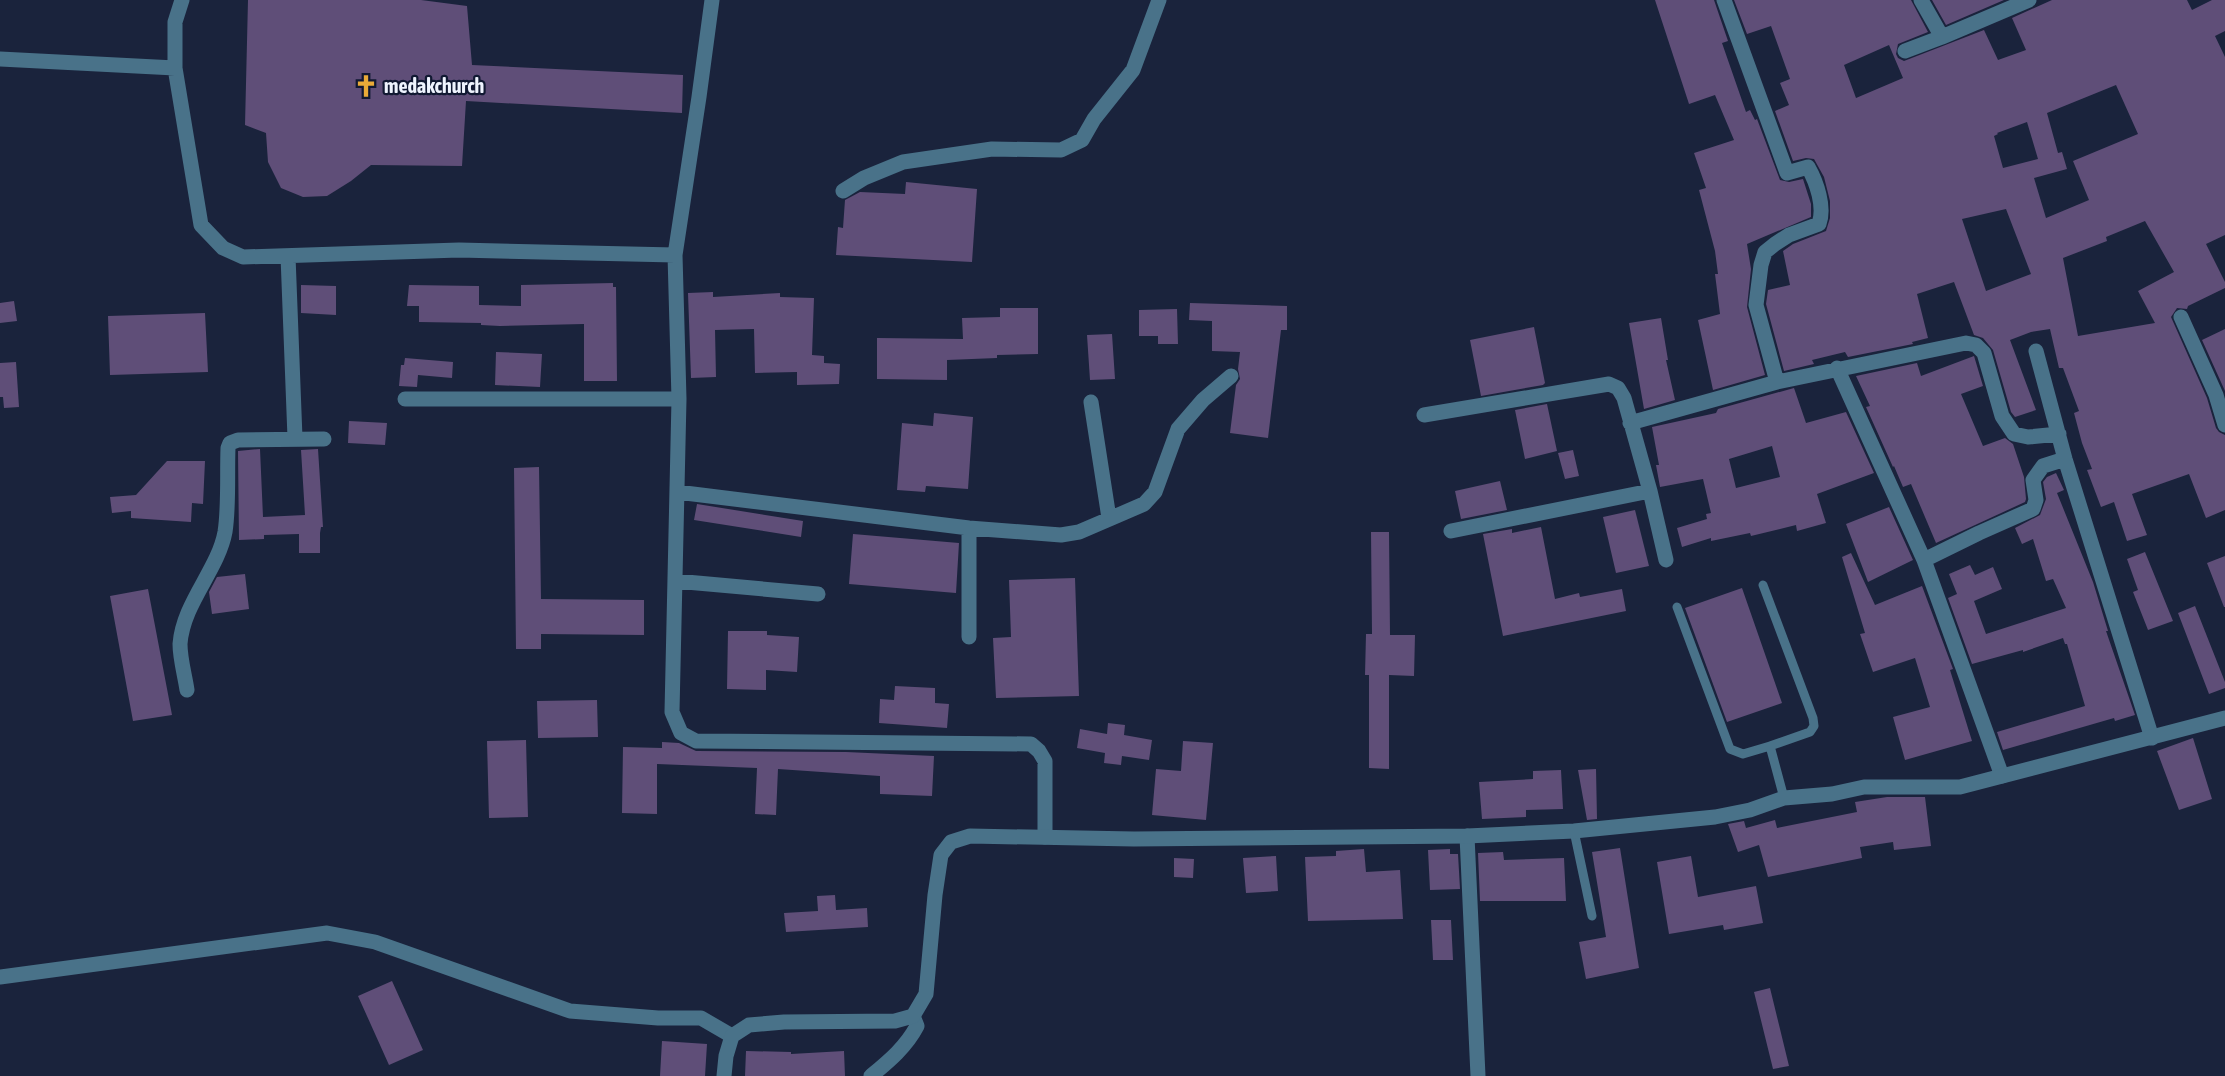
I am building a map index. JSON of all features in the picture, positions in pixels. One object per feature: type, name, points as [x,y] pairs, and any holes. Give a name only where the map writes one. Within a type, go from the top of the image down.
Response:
[{"type":"street","points":[[182,0],[175,22],[175,68],[201,225],[223,248],[243,257],[459,250],[675,255]]},
{"type":"street","points":[[712,0],[675,255],[679,399],[672,712],[681,733],[696,741],[1031,744],[1045,761],[1045,837]]},
{"type":"street","points":[[843,191],[864,178],[903,162],[992,149],[1061,150],[1082,140],[1094,119],[1133,70],[1159,0]]},
{"type":"street","points":[[1724,0],[1787,173],[1808,167],[1814,179],[1823,214],[1819,224],[1789,235],[1765,252],[1761,266],[1756,305],[1777,382]]},
{"type":"street","points":[[1921,0],[1942,37]]},
{"type":"street","points":[[1905,51],[2030,0]]},
{"type":"street","points":[[0,59],[175,68]]},
{"type":"street","points":[[288,256],[295,438]]},
{"type":"street","points":[[2181,317],[2216,395],[2225,425]]},
{"type":"street","points":[[1630,423],[1777,382],[1966,343],[1976,345],[1984,353],[2002,416],[2014,434],[2028,437],[2059,434]]},
{"type":"street","points":[[2036,351],[2065,459],[2152,738]]},
{"type":"street","points":[[1837,368],[1924,560],[2001,776]]},
{"type":"street","points":[[677,492],[969,528],[1061,535],[1079,532],[1144,504],[1155,492],[1178,429],[1203,400],[1231,376]]},
{"type":"street","points":[[1424,415],[1609,384],[1618,388],[1624,398],[1650,491],[1666,560]]},
{"type":"street","points":[[405,399],[679,399]]},
{"type":"street","points":[[1091,402],[1109,518]]},
{"type":"street","points":[[187,690],[180,644],[199,589],[217,556],[225,532],[230,443],[238,440],[324,439]]},
{"type":"street","points":[[1924,560],[2033,509],[2036,500],[2033,480],[2043,466],[2065,459]]},
{"type":"street","points":[[1452,531],[1650,491]]},
{"type":"street","points":[[969,528],[969,637]]},
{"type":"street","points":[[675,581],[818,594]]},
{"type":"street","points":[[724,1076],[726,1056],[732,1036],[749,1025],[784,1022],[895,1021],[913,1016],[926,994],[941,855],[951,842],[970,836],[1134,839],[1467,836],[1574,831],[1715,817],[1750,810],[1784,798],[1832,794],[1864,787],[1960,787],[2225,718]]},
{"type":"street","points":[[1467,836],[1478,1076]]},
{"type":"street","points":[[0,977],[327,933],[375,942],[570,1011],[658,1018],[700,1018],[732,1036]]},
{"type":"street","points":[[871,1076],[902,1049],[913,1034],[917,1026],[913,1016]]},
{"type":"lane","points":[[1677,607],[1730,749],[1735,753],[1743,754],[1810,732],[1814,726],[1814,718],[1762,585]]},
{"type":"lane","points":[[1770,746],[1784,798]]},
{"type":"lane","points":[[1574,831],[1592,916]]},
{"type":"building","points":[[248,0],[421,0],[467,6],[472,65],[683,75],[682,113],[466,101],[462,166],[371,165],[327,196],[303,197],[281,188],[268,162],[266,133],[245,125]]},
{"type":"building","points":[[1655,0],[1714,0],[1728,41],[1722,43],[1746,112],[1750,110],[1755,120],[1757,119],[1780,180],[1789,182],[1803,179],[1811,204],[1811,217],[1747,244],[1751,269],[1747,307],[1765,375],[1713,390],[1698,320],[1720,314],[1715,274],[1718,274],[1715,251],[1699,190],[1706,188],[1694,153],[1734,140],[1715,95],[1689,104]]},
{"type":"building","points":[[1734,0],[1911,0],[1928,32],[1898,44],[1896,54],[1898,58],[1904,61],[1984,30],[1998,60],[2026,50],[2012,18],[2052,0],[2187,0],[2192,10],[2212,0],[2225,0],[2225,31],[2215,36],[2225,57],[2225,235],[2206,244],[2225,282],[2225,288],[2188,306],[2187,309],[2177,308],[2171,317],[2207,398],[2216,428],[2225,435],[2225,510],[2206,518],[2189,474],[2132,494],[2147,535],[2127,541],[2114,502],[2101,507],[2087,470],[2092,469],[2074,413],[2079,411],[2063,368],[2059,368],[2050,329],[2031,332],[2010,340],[2036,410],[2015,417],[2011,412],[1993,350],[1983,338],[1974,335],[1954,282],[1917,294],[1928,338],[1912,342],[1913,344],[1848,357],[1845,352],[1812,360],[1814,364],[1784,371],[1766,304],[1768,290],[1790,285],[1783,251],[1793,244],[1826,231],[1830,218],[1830,201],[1824,177],[1814,159],[1793,161],[1775,111],[1789,105],[1780,83],[1790,79],[1771,26],[1747,34]],"holes":[[[1889,45],[1903,78],[1856,98],[1844,65]],[[2116,85],[2138,134],[2073,161],[2089,200],[2046,218],[2034,178],[2067,169],[2062,152],[2058,153],[2047,113]],[[2027,122],[2038,159],[2003,168],[1994,136]],[[2006,209],[2031,274],[1986,291],[1962,219]],[[2145,221],[2174,272],[2138,291],[2155,323],[2078,336],[2063,258],[2107,241],[2106,237]]]},
{"type":"building","points":[[1932,0],[2004,0],[1946,25]]},
{"type":"building","points":[[906,182],[977,189],[972,262],[836,255],[838,227],[843,228],[845,200],[860,192],[905,194]]},
{"type":"building","points":[[613,283],[613,287],[616,287],[617,381],[584,381],[584,324],[500,326],[481,325],[481,323],[419,322],[419,306],[407,306],[409,285],[479,286],[479,305],[521,306],[521,285]]},
{"type":"building","points":[[301,285],[336,286],[336,315],[301,313]]},
{"type":"building","points":[[713,292],[713,297],[780,293],[780,297],[814,298],[812,355],[824,356],[824,363],[840,364],[839,384],[797,385],[797,372],[755,373],[754,329],[715,330],[716,377],[691,378],[688,293]]},
{"type":"building","points":[[14,301],[17,321],[0,323],[0,303]]},
{"type":"building","points":[[1190,303],[1287,306],[1287,330],[1281,330],[1268,438],[1230,433],[1236,385],[1240,379],[1238,369],[1240,352],[1212,351],[1212,321],[1189,320]]},
{"type":"building","points":[[1000,308],[1038,308],[1038,354],[947,360],[947,380],[877,379],[877,338],[963,339],[962,318],[1000,317]]},
{"type":"building","points":[[1177,309],[1178,344],[1158,344],[1158,336],[1139,336],[1139,310]]},
{"type":"building","points":[[205,313],[208,372],[110,375],[108,316]]},
{"type":"building","points":[[1661,318],[1668,360],[1666,360],[1675,400],[1644,409],[1629,323]]},
{"type":"building","points":[[1534,327],[1545,383],[1481,396],[1470,340]]},
{"type":"building","points":[[2225,329],[2225,391],[2202,340]]},
{"type":"building","points":[[1112,334],[1115,379],[1090,380],[1087,335]]},
{"type":"building","points":[[496,352],[542,354],[540,387],[495,385]]},
{"type":"building","points":[[1974,356],[1983,386],[1961,394],[1983,446],[2005,438],[2013,444],[2024,477],[2026,499],[2025,502],[1936,543],[1911,484],[1903,487],[1893,467],[1866,407],[1870,406],[1856,376],[1917,363],[1921,376]]},
{"type":"building","points":[[405,358],[453,362],[452,378],[418,375],[417,387],[399,386],[401,365],[404,365]]},
{"type":"building","points":[[16,362],[19,407],[4,408],[3,397],[0,397],[0,363]]},
{"type":"building","points":[[1794,388],[1806,423],[1846,412],[1874,473],[1817,494],[1826,523],[1797,531],[1796,525],[1751,536],[1750,533],[1711,541],[1711,538],[1682,547],[1677,528],[1707,519],[1706,514],[1711,513],[1703,479],[1660,487],[1656,465],[1659,465],[1652,427],[1716,413],[1718,409]],"holes":[[[1772,446],[1780,477],[1736,488],[1729,459]]]},
{"type":"building","points":[[1547,404],[1557,451],[1525,459],[1515,410]]},
{"type":"building","points":[[934,413],[973,417],[968,489],[926,486],[925,492],[897,490],[902,423],[933,426]]},
{"type":"building","points":[[349,421],[387,423],[385,445],[348,443]]},
{"type":"building","points":[[260,449],[263,517],[305,515],[301,450],[318,449],[323,527],[320,533],[320,553],[299,553],[299,534],[264,535],[264,539],[239,540],[238,451]]},
{"type":"building","points":[[1573,450],[1579,476],[1565,479],[1558,453]]},
{"type":"building","points":[[167,461],[205,461],[203,504],[192,503],[191,522],[131,518],[131,511],[112,513],[110,497],[136,495]]},
{"type":"building","points":[[539,467],[541,599],[644,600],[644,635],[541,634],[541,649],[516,649],[514,468]]},
{"type":"building","points":[[2056,473],[2064,490],[2057,493],[2093,582],[2108,631],[2106,631],[2135,715],[2115,721],[2114,718],[2003,750],[1997,732],[2085,706],[2067,644],[2063,638],[2023,652],[2023,650],[1972,664],[1948,598],[1957,594],[1949,574],[1970,565],[1975,575],[1993,567],[2002,589],[1974,601],[1986,634],[2066,608],[2053,579],[2046,581],[2033,539],[2022,544],[2015,528],[2040,515],[2046,499],[2043,482],[2047,477]]},
{"type":"building","points":[[1500,481],[1507,510],[1461,519],[1455,491]]},
{"type":"building","points":[[697,504],[803,521],[801,537],[694,520]]},
{"type":"building","points":[[1889,507],[1913,560],[1868,582],[1846,524]]},
{"type":"building","points":[[1635,510],[1649,566],[1616,573],[1603,517]]},
{"type":"building","points":[[1541,527],[1555,599],[1579,593],[1580,597],[1622,589],[1626,611],[1503,636],[1483,534],[1512,529],[1512,533]]},
{"type":"building","points":[[1371,532],[1389,532],[1390,635],[1415,635],[1414,676],[1389,675],[1389,769],[1369,768],[1369,675],[1365,675],[1366,634],[1372,634]]},
{"type":"building","points":[[853,534],[959,543],[956,593],[849,584]]},
{"type":"building","points":[[2145,552],[2173,621],[2148,630],[2133,592],[2138,590],[2127,559]]},
{"type":"building","points":[[1851,553],[1875,605],[1922,586],[1953,669],[1950,670],[1972,741],[1905,760],[1893,717],[1930,707],[1915,658],[1873,672],[1860,634],[1865,633],[1842,557]]},
{"type":"building","points":[[2225,556],[2225,607],[2224,607],[2207,563]]},
{"type":"building","points":[[245,574],[249,609],[212,614],[209,592],[217,577]]},
{"type":"building","points":[[1075,578],[1079,696],[996,698],[993,638],[1011,637],[1009,580]]},
{"type":"building","points":[[1742,588],[1782,703],[1727,722],[1685,608]]},
{"type":"building","points":[[148,589],[172,715],[133,721],[110,596]]},
{"type":"building","points":[[2195,606],[2225,682],[2225,688],[2209,694],[2178,613]]},
{"type":"building","points":[[728,631],[767,631],[767,635],[799,637],[797,672],[766,670],[766,690],[727,689]]},
{"type":"building","points":[[895,686],[935,688],[935,703],[949,704],[947,728],[879,723],[880,699],[894,700]]},
{"type":"building","points":[[597,700],[598,737],[538,738],[537,701]]},
{"type":"building","points":[[1108,723],[1125,725],[1124,735],[1152,740],[1149,760],[1122,756],[1121,765],[1104,763],[1105,753],[1077,748],[1080,729],[1107,734]]},
{"type":"building","points":[[2193,738],[2212,799],[2179,810],[2157,751]]},
{"type":"building","points":[[526,740],[528,817],[489,818],[487,741]]},
{"type":"building","points":[[1183,741],[1213,743],[1206,820],[1152,815],[1156,769],[1181,771]]},
{"type":"building","points":[[662,742],[679,743],[696,751],[846,752],[934,756],[932,796],[880,794],[880,776],[778,769],[776,815],[755,814],[757,768],[657,764],[657,814],[622,813],[623,747],[662,748]]},
{"type":"building","points":[[1596,769],[1597,819],[1587,820],[1578,770]]},
{"type":"building","points":[[1561,770],[1563,809],[1526,810],[1526,817],[1482,819],[1479,782],[1533,779],[1533,771]]},
{"type":"building","points":[[1887,797],[1925,797],[1931,846],[1894,850],[1893,842],[1860,847],[1862,858],[1768,877],[1759,845],[1738,852],[1728,824],[1744,821],[1746,828],[1775,820],[1777,828],[1857,812],[1855,802]]},
{"type":"building","points":[[1620,848],[1639,968],[1586,979],[1579,942],[1606,937],[1592,852]]},
{"type":"building","points":[[1364,849],[1366,872],[1400,870],[1403,919],[1308,921],[1305,857],[1336,856],[1336,851]]},
{"type":"building","points":[[1450,849],[1450,854],[1458,854],[1460,889],[1430,890],[1428,850]]},
{"type":"building","points":[[1503,852],[1504,860],[1564,858],[1566,901],[1480,901],[1478,853]]},
{"type":"building","points":[[1276,856],[1278,891],[1246,893],[1243,858]]},
{"type":"building","points":[[1691,856],[1698,897],[1756,886],[1763,923],[1724,930],[1723,925],[1669,934],[1657,862]]},
{"type":"building","points":[[1174,858],[1194,859],[1193,878],[1174,877]]},
{"type":"building","points":[[835,895],[836,910],[867,908],[868,927],[786,932],[784,913],[818,911],[817,896]]},
{"type":"building","points":[[1431,920],[1451,920],[1453,960],[1433,960]]},
{"type":"building","points":[[392,981],[423,1050],[389,1065],[358,996]]},
{"type":"building","points":[[1770,988],[1789,1066],[1773,1069],[1754,992]]},
{"type":"building","points":[[662,1041],[707,1044],[705,1076],[660,1076]]},
{"type":"building","points":[[746,1051],[791,1052],[791,1054],[844,1051],[845,1076],[745,1076]]},
{"type":"place","name":"medakchurch","points":[[366,86]]}]
